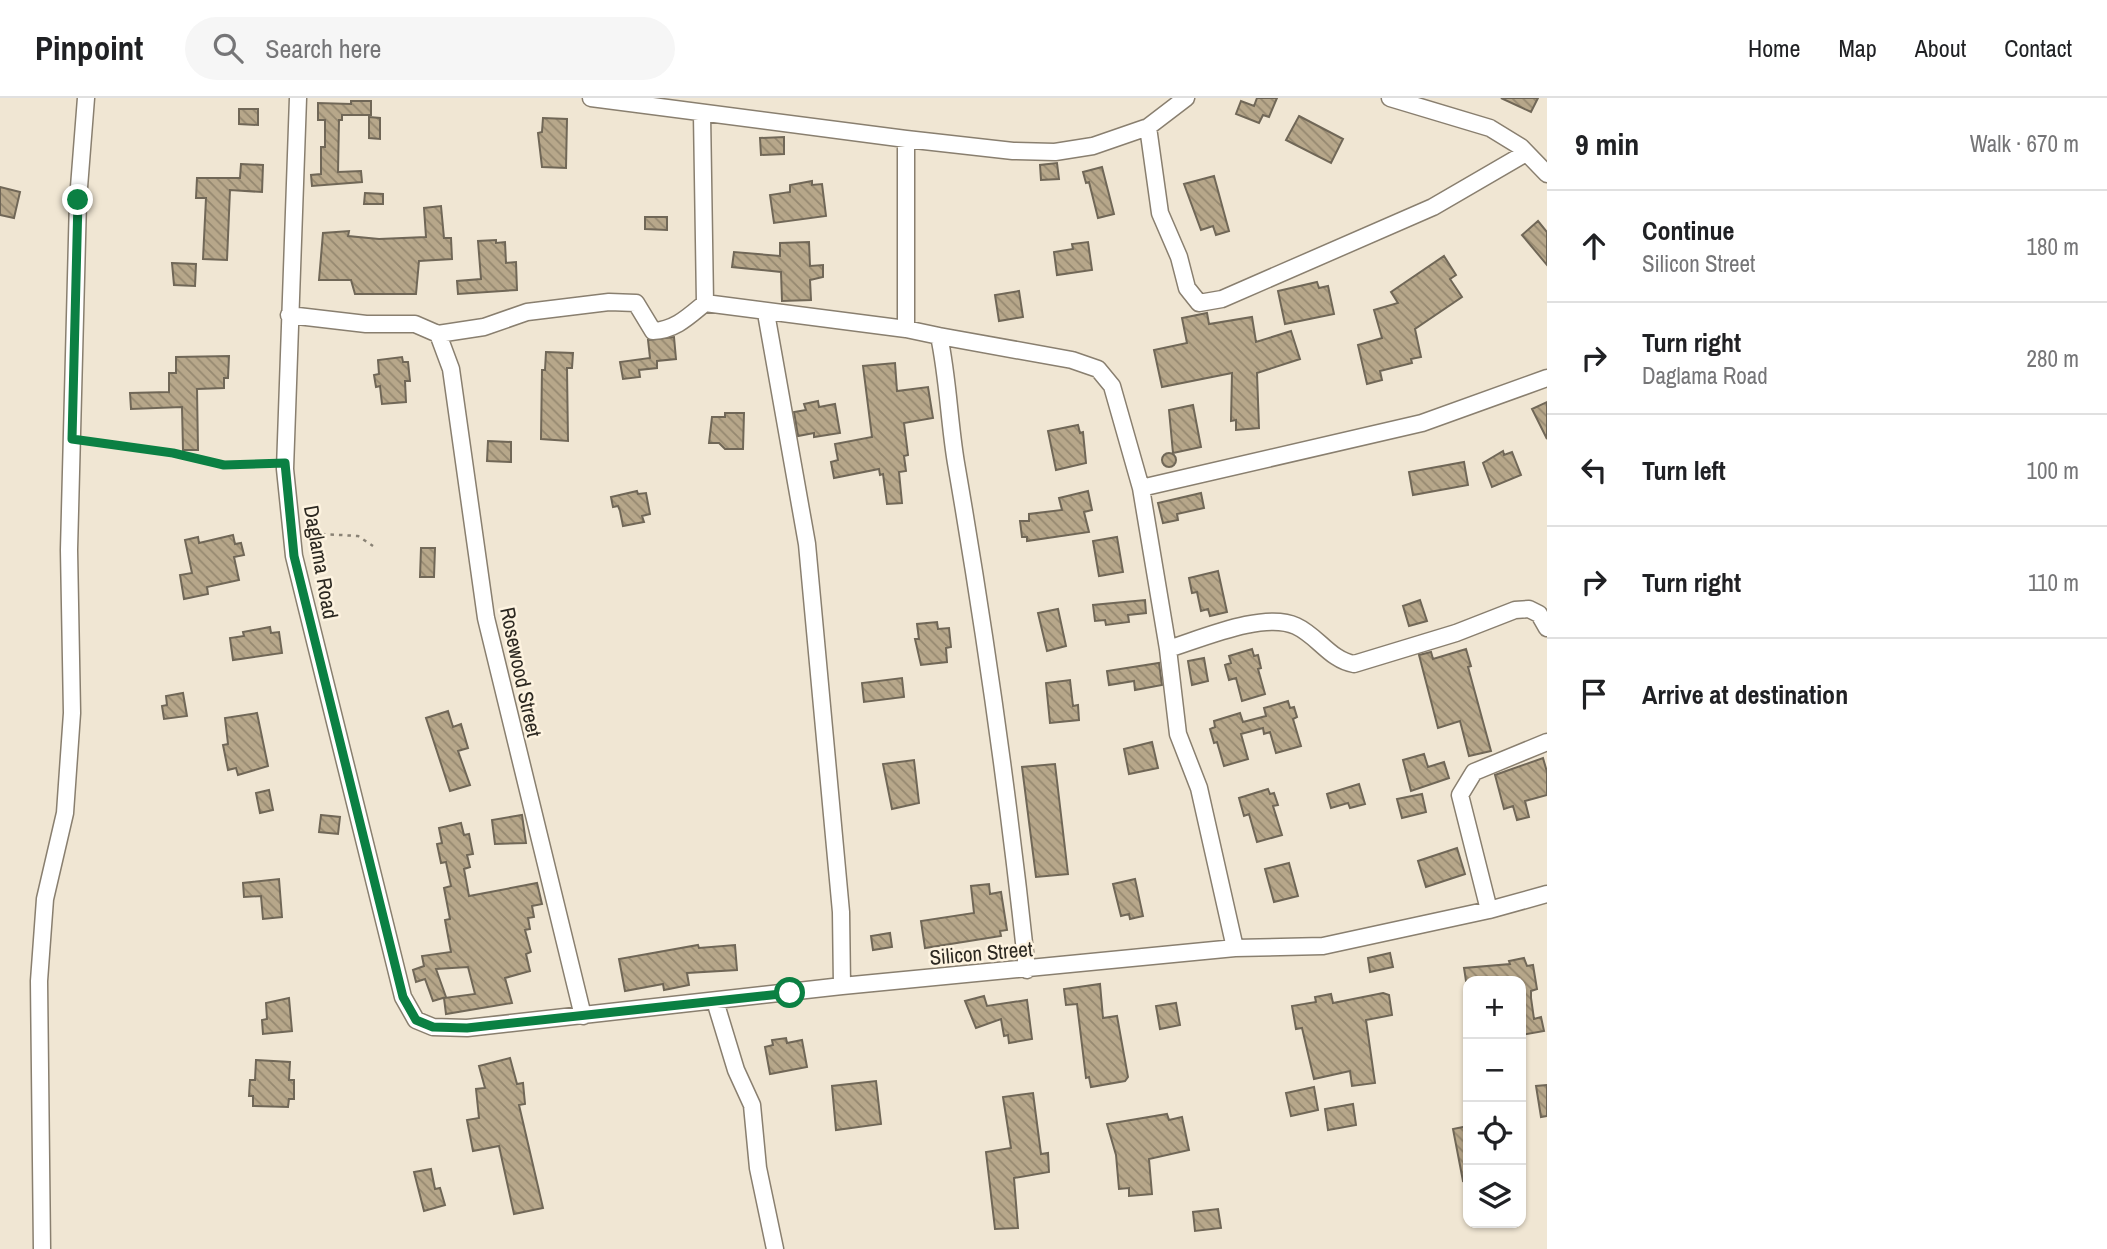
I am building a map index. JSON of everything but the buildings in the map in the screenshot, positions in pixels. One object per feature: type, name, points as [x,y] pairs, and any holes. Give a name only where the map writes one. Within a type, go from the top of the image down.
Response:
[{"type":"street","points":[[42,1249],[39,981],[46,899],[65,813],[72,713],[69,550],[78,200],[86,98]]},
{"type":"street","name":"Daglama Road","points":[[298,98],[285,463],[294,556],[381,915],[403,997],[416,1020]]},
{"type":"street","points":[[591,98],[906,139],[1013,151],[1055,152],[1093,146],[1148,127],[1186,98]]},
{"type":"street","points":[[721,115],[722,98]]},
{"type":"street","points":[[1390,98],[1490,128],[1526,153],[1547,174]]},
{"type":"street","points":[[702,114],[705,303]]},
{"type":"street","points":[[1148,127],[1160,213],[1179,257],[1187,288],[1199,303],[1222,299],[1352,245],[1433,207],[1526,153]]},
{"type":"street","points":[[906,139],[906,329]]},
{"type":"street","points":[[289,315],[366,324],[415,324],[438,334],[484,327],[527,312],[609,302],[636,303],[653,331],[666,330],[682,322],[705,303],[906,329],[1072,360],[1098,369],[1112,386],[1141,488],[1168,649],[1178,734],[1199,788],[1235,948]]},
{"type":"street","points":[[766,313],[807,544],[841,912],[842,986]]},
{"type":"street","name":"Rosewood Street","points":[[438,334],[452,369],[486,618],[583,1016]]},
{"type":"street","points":[[939,336],[989,657],[1027,970]]},
{"type":"street","points":[[1141,488],[1422,423],[1547,378]]},
{"type":"street","points":[[1168,649],[1263,621],[1294,625],[1340,662],[1354,664],[1456,633],[1516,610],[1529,609],[1539,614],[1547,628]]},
{"type":"street","points":[[1489,910],[1460,795],[1474,772],[1547,742]]},
{"type":"street","name":"Silicon Street","points":[[416,1020],[433,1027],[467,1028],[842,986],[1235,948],[1323,946],[1489,910],[1547,894]]},
{"type":"street","points":[[715,1001],[736,1070],[752,1105],[758,1168],[775,1249]]},
{"type":"path","points":[[72,439],[173,453],[224,465],[285,463]]},
{"type":"path","points":[[291,531],[316,536],[358,536],[373,546]]},
{"type":"route","points":[[78,200],[72,439],[173,453],[224,465],[285,463],[294,556],[381,915],[403,997],[416,1020],[433,1027],[467,1028],[790,993]]}]
